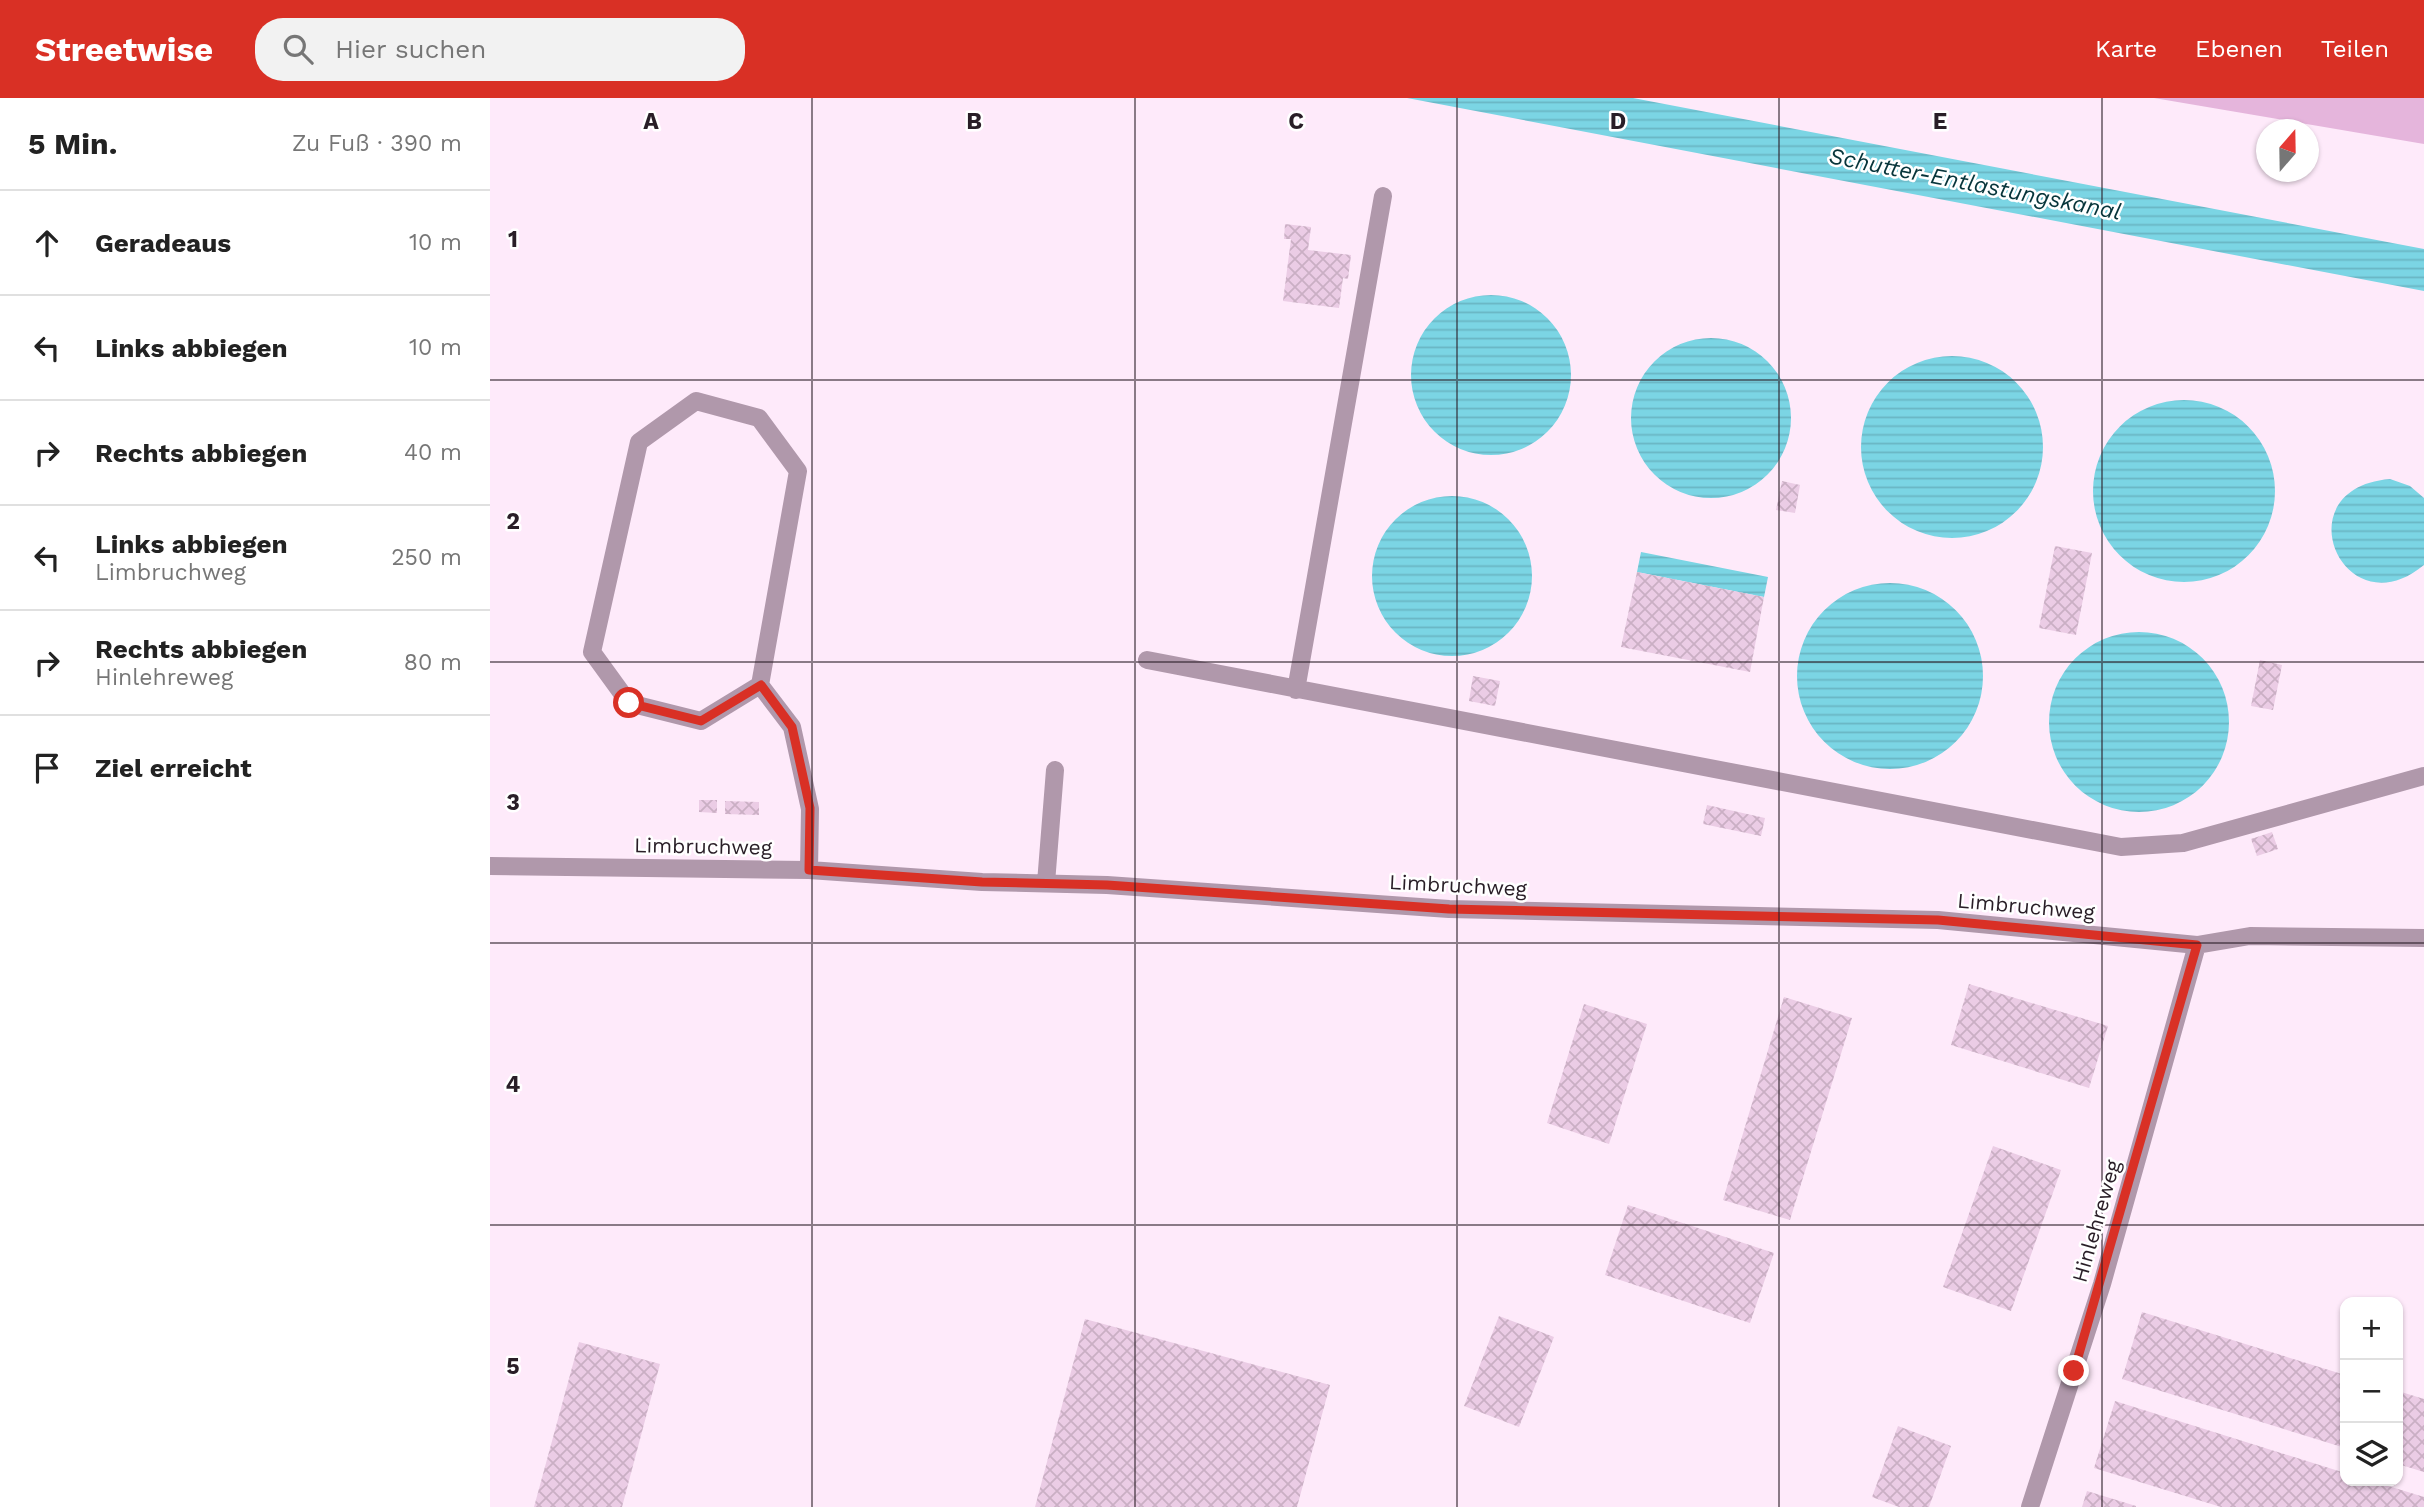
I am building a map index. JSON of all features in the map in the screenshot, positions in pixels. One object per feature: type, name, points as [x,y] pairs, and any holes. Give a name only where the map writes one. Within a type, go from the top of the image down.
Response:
[{"type":"street","points":[[1296,690],[1383,196]]},
{"type":"street","points":[[761,685],[701,721],[629,703],[592,652],[639,442],[696,401],[759,418],[798,471],[761,685],[792,727],[810,808],[809,870]]},
{"type":"street","points":[[1147,660],[2121,847],[2183,843],[2424,776]]},
{"type":"street","points":[[1046,883],[1055,770]]},
{"type":"street","name":"Limbruchweg","points":[[490,866],[809,870],[1107,885],[1449,909],[1938,920],[2197,945],[2250,936],[2423,935]]},
{"type":"street","name":"Hinlehreweg","points":[[2030,1507],[2102,1284],[2197,945]]},
{"type":"shaded area","points":[[2154,98],[2424,98],[2424,144],[2319,126],[2319,119],[2277,119]]},
{"type":"water","name":"Schutter-Entlastungskanal","points":[[1407,98],[1633,98],[2424,249],[2424,291]]},
{"type":"water","points":[[1491,295],[1522,301],[1547,319],[1565,344],[1571,375],[1565,406],[1547,431],[1522,449],[1491,455],[1460,449],[1435,431],[1417,406],[1411,375],[1417,344],[1435,319],[1460,301]]},
{"type":"water","points":[[1711,338],[1742,344],[1767,362],[1785,387],[1791,418],[1785,449],[1767,474],[1742,492],[1711,498],[1680,492],[1655,474],[1637,449],[1631,418],[1637,387],[1655,362],[1680,344]]},
{"type":"water","points":[[1952,356],[1987,363],[2016,383],[2036,412],[2043,447],[2036,482],[2016,511],[1987,531],[1952,538],[1917,531],[1888,511],[1868,482],[1861,447],[1868,412],[1888,383],[1917,363]]},
{"type":"water","points":[[2184,400],[2219,407],[2248,427],[2268,456],[2275,491],[2268,526],[2248,555],[2219,575],[2184,582],[2149,575],[2120,555],[2100,526],[2093,491],[2100,456],[2120,427],[2149,407]]},
{"type":"water","points":[[2390,479],[2410,486],[2424,498],[2424,565],[2395,581],[2369,581],[2349,570],[2336,551],[2332,528],[2338,506],[2357,488]]},
{"type":"water","points":[[1452,496],[1483,502],[1509,519],[1526,545],[1532,576],[1526,607],[1509,633],[1483,650],[1452,656],[1421,650],[1395,633],[1378,607],[1372,576],[1378,545],[1395,519],[1421,502]]},
{"type":"water","points":[[1641,552],[1768,577],[1764,597],[1637,572]]},
{"type":"water","points":[[1890,583],[1926,590],[1956,610],[1976,640],[1983,676],[1976,712],[1956,742],[1926,762],[1890,769],[1854,762],[1824,742],[1804,712],[1797,676],[1804,640],[1824,610],[1854,590]]},
{"type":"water","points":[[2139,632],[2174,638],[2203,658],[2223,687],[2229,722],[2223,757],[2203,786],[2174,806],[2139,812],[2104,806],[2075,786],[2055,757],[2049,722],[2055,687],[2075,658],[2104,638]]},
{"type":"building","points":[[1285,224],[1311,227],[1308,250],[1351,255],[1348,279],[1343,278],[1339,308],[1283,301],[1291,239],[1284,239]]},
{"type":"building","points":[[1782,481],[1800,485],[1795,513],[1776,510]]},
{"type":"building","points":[[2055,546],[2092,553],[2076,635],[2039,628]]},
{"type":"building","points":[[1637,572],[1764,597],[1750,672],[1621,647]]},
{"type":"building","points":[[2260,660],[2282,665],[2273,710],[2251,706]]},
{"type":"building","points":[[1473,676],[1500,681],[1495,706],[1469,701]]},
{"type":"building","points":[[699,800],[717,800],[717,813],[699,812]]},
{"type":"building","points":[[725,801],[759,802],[759,815],[725,814]]},
{"type":"building","points":[[1707,805],[1765,818],[1761,836],[1703,824]]},
{"type":"building","points":[[2272,832],[2278,849],[2257,856],[2251,839]]},
{"type":"building","points":[[1969,984],[2108,1026],[2089,1088],[1951,1045]]},
{"type":"building","points":[[1784,997],[1852,1018],[1790,1220],[1723,1200]]},
{"type":"building","points":[[1584,1004],[1647,1024],[1609,1144],[1547,1123]]},
{"type":"building","points":[[1993,1146],[2061,1170],[2011,1311],[1943,1287]]},
{"type":"building","points":[[1628,1205],[1774,1253],[1750,1323],[1605,1275]]},
{"type":"building","points":[[2142,1312],[2340,1373],[2340,1446],[2122,1379]]},
{"type":"building","points":[[1499,1316],[1554,1337],[1519,1427],[1464,1406]]},
{"type":"building","points":[[1085,1319],[1330,1385],[1297,1507],[1035,1507]]},
{"type":"building","points":[[579,1342],[660,1364],[622,1507],[534,1507]]},
{"type":"building","points":[[2403,1393],[2424,1399],[2424,1472],[2403,1466]]},
{"type":"building","points":[[2115,1401],[2340,1471],[2340,1486],[2388,1486],[2424,1497],[2424,1507],[2221,1507],[2094,1468]]},
{"type":"building","points":[[1898,1426],[1951,1446],[1929,1507],[1899,1507],[1872,1497]]},
{"type":"building","points":[[2087,1491],[2136,1506],[2136,1507],[2082,1507]]},
{"type":"route","points":[[629,703],[701,721],[761,685],[792,727],[810,808],[809,870],[982,882],[1107,885],[1449,909],[1938,920],[2197,945],[2102,1284],[2074,1371]]}]
